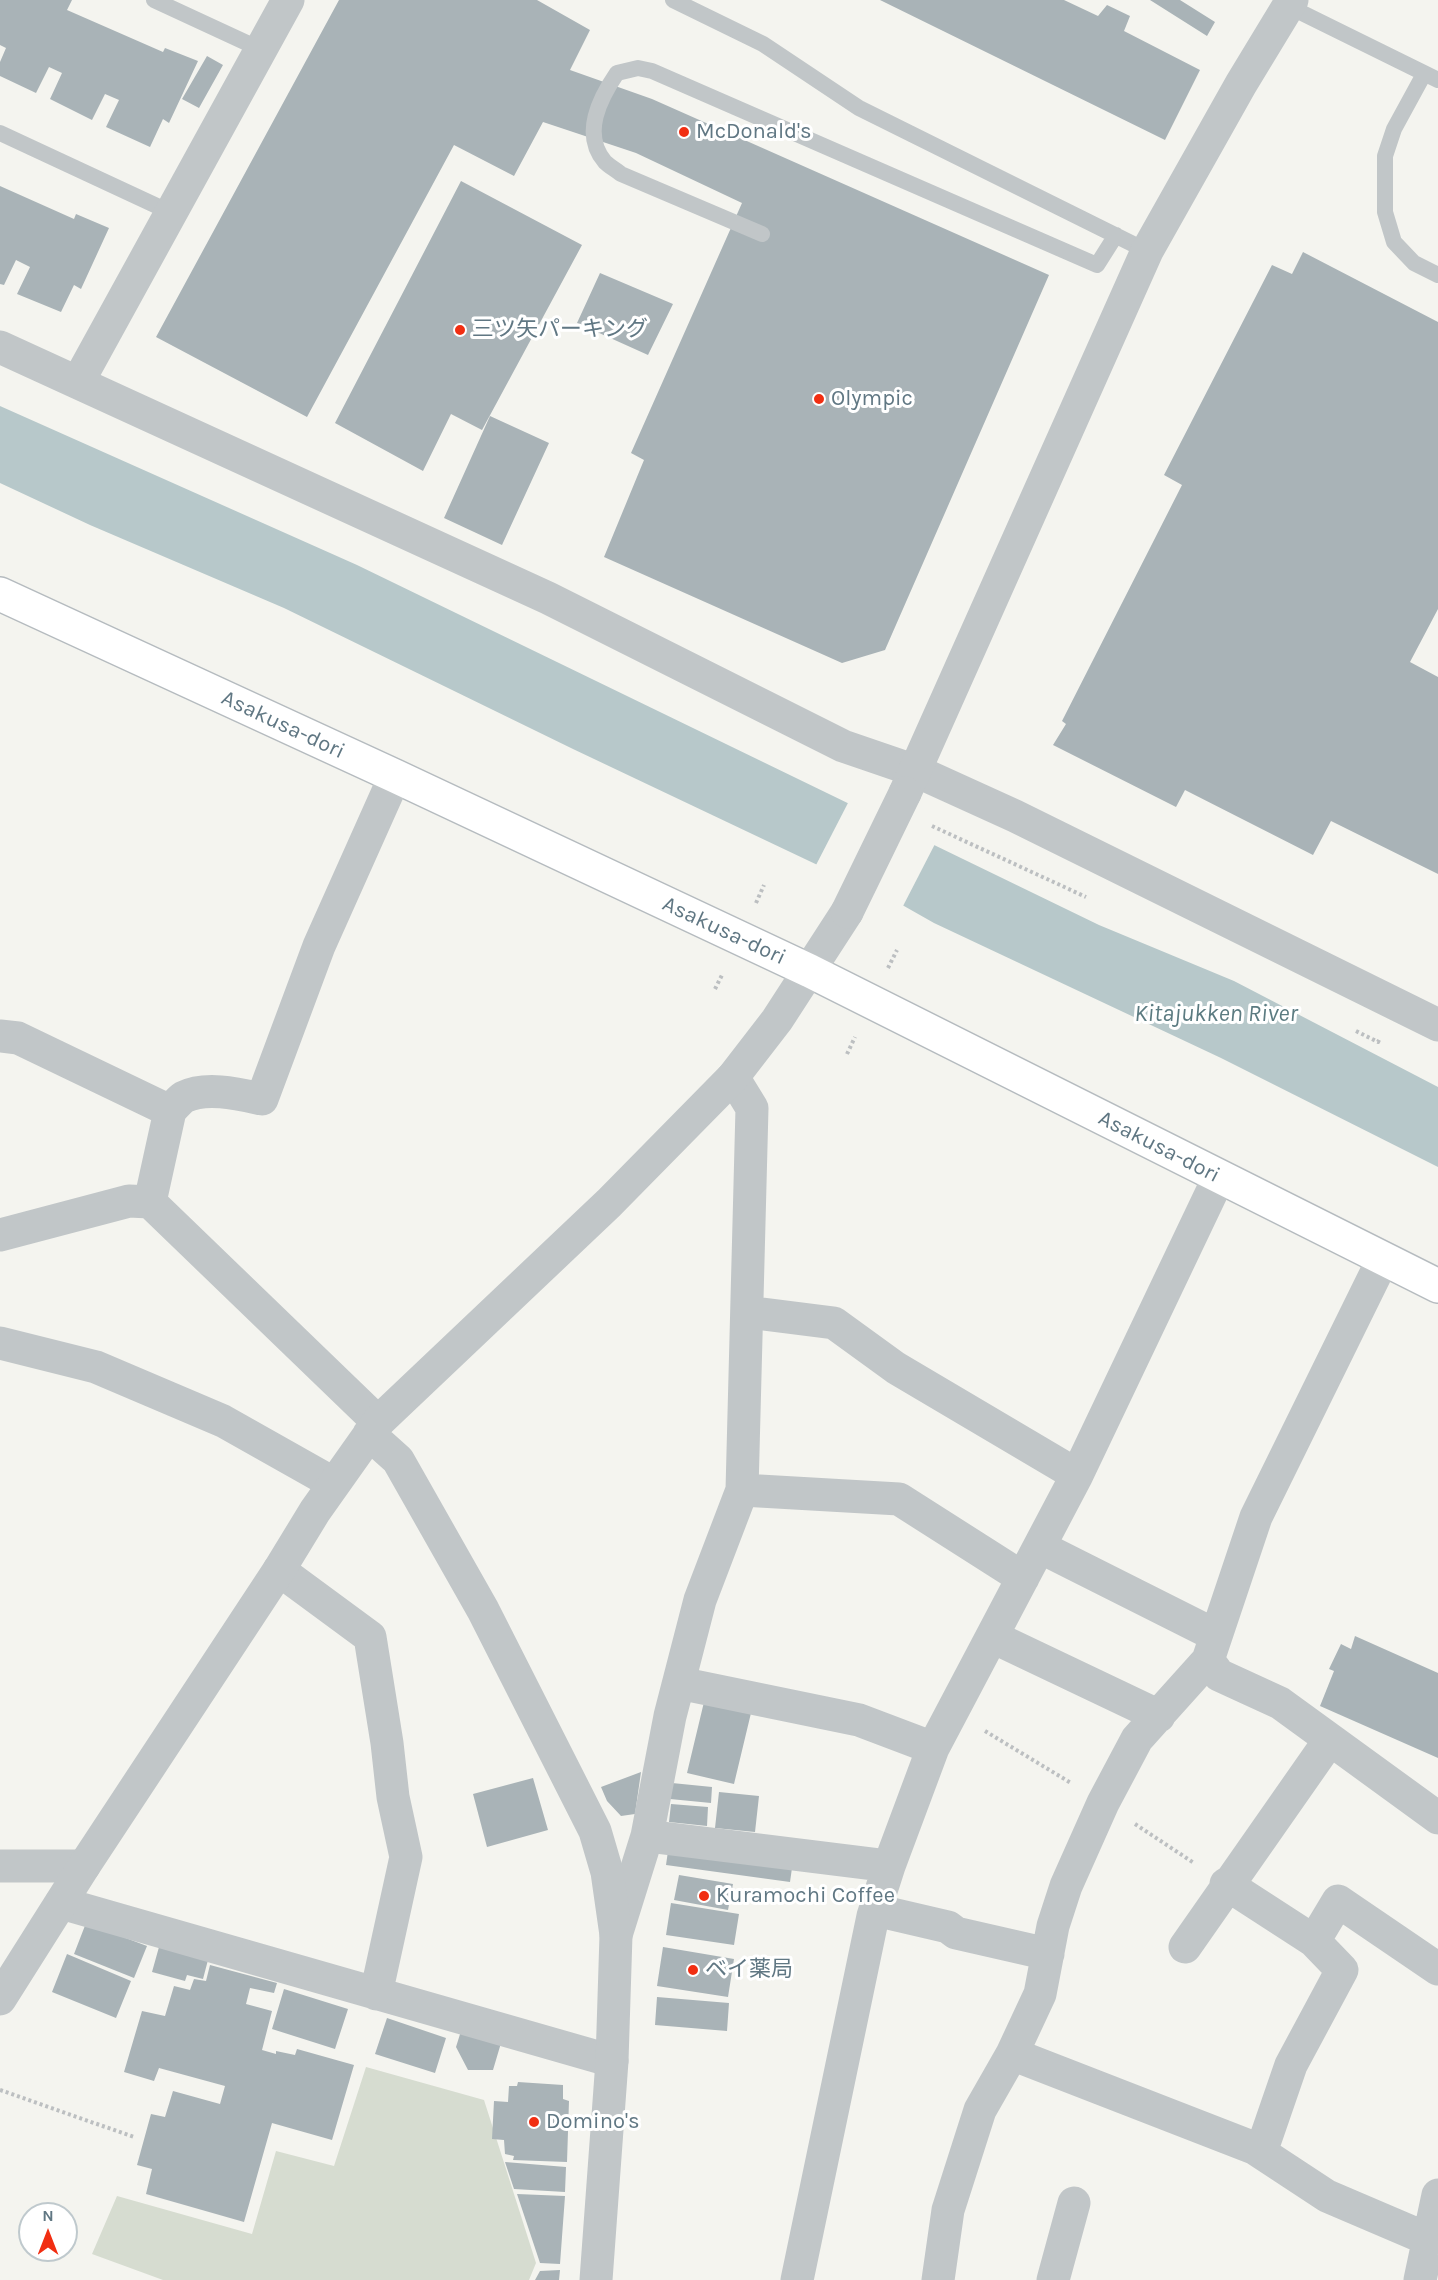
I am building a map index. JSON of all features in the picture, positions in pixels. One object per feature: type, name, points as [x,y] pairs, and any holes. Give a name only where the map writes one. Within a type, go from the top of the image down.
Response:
[{"type":"main road","name":"Asakusa-dori","points":[[0,594],[810,971],[1438,1286]]},
{"type":"street","points":[[78,382],[288,0]]},
{"type":"street","points":[[0,1999],[84,1866],[279,1570],[333,1483],[374,1428],[609,1203],[733,1077],[777,1020],[810,971],[847,912],[910,782],[1147,251],[1241,84],[1290,3]]},
{"type":"street","points":[[0,347],[548,598],[910,782],[1108,861],[1438,1025]]},
{"type":"street","points":[[150,1202],[170,1111],[183,1097],[209,1092],[233,1092],[262,1099],[319,946],[395,776]]},
{"type":"street","points":[[0,1036],[18,1038],[170,1111]]},
{"type":"street","points":[[616,1935],[647,1836],[670,1716],[700,1600],[742,1490],[752,1108],[733,1077]]},
{"type":"street","points":[[797,2280],[875,1910],[933,1749],[1077,1475],[1219,1177]]},
{"type":"street","points":[[0,1234],[129,1201],[150,1202],[374,1428],[398,1460],[483,1610],[595,1831],[607,1872],[616,1935],[612,2061],[596,2280]]},
{"type":"street","points":[[938,2280],[948,2210],[980,2110],[1011,2054],[1040,1994],[1053,1926],[1066,1886],[1103,1803],[1137,1740],[1159,1716],[1211,1647],[1256,1517],[1383,1259]]},
{"type":"street","points":[[747,1312],[834,1323],[896,1368],[1077,1475]]},
{"type":"street","points":[[0,1343],[96,1367],[223,1421],[333,1483]]},
{"type":"street","points":[[742,1490],[899,1499],[1023,1578]]},
{"type":"street","points":[[1040,1547],[1211,1647],[1219,1675],[1280,1703],[1329,1741],[1438,1818]]},
{"type":"street","points":[[279,1570],[370,1637],[393,1797],[406,1857],[376,1994]]},
{"type":"street","points":[[993,1637],[1159,1716]]},
{"type":"street","points":[[679,1683],[859,1720],[933,1749]]},
{"type":"street","points":[[1185,1947],[1226,1884],[1329,1741]]},
{"type":"street","points":[[647,1836],[889,1866]]},
{"type":"street","points":[[0,1866],[84,1866]]},
{"type":"street","points":[[1226,1884],[1314,1941],[1342,1970],[1292,2065],[1261,2152]]},
{"type":"street","points":[[1314,1941],[1338,1901],[1438,1969]]},
{"type":"street","points":[[61,1903],[612,2061]]},
{"type":"street","points":[[875,1910],[948,1927],[956,1933],[1048,1954]]},
{"type":"street","points":[[1011,2054],[1261,2152],[1327,2196],[1430,2240]]},
{"type":"street","points":[[1420,2280],[1438,2195]]},
{"type":"street","points":[[1053,2280],[1074,2203]]},
{"type":"lane","points":[[154,0],[262,50]]},
{"type":"lane","points":[[673,0],[763,44],[859,108],[1147,251]]},
{"type":"lane","points":[[1290,3],[1431,77],[1394,129],[1385,156],[1385,212],[1394,242],[1414,263],[1438,275]]},
{"type":"lane","points":[[762,234],[621,174],[605,162],[598,149],[594,117],[604,93],[617,73],[638,68],[652,71],[1098,264],[1116,235]]},
{"type":"lane","points":[[0,133],[172,213]]},
{"type":"path","points":[[0,2090],[134,2137]]},
{"type":"shaded area","points":[[366,2067],[484,2100],[536,2263],[529,2280],[163,2280],[92,2254],[117,2196],[252,2234],[276,2151],[334,2166]]},
{"type":"water","name":"Kitajukken River","points":[[0,406],[357,565],[1099,925],[1234,981],[1438,1087],[1438,1167],[1221,1058],[934,923],[904,906],[573,749],[284,608],[90,525],[0,483]]},
{"type":"pier","points":[[849,801],[936,842],[902,908],[815,867]]},
{"type":"building","points":[[0,0],[72,0],[67,10],[163,52],[165,48],[198,61],[169,123],[163,119],[150,147],[106,127],[119,100],[105,94],[92,120],[50,99],[62,73],[49,67],[36,93],[0,76],[0,62],[6,48],[0,45]]},
{"type":"building","points":[[339,0],[537,0],[590,30],[570,70],[652,99],[1049,275],[885,650],[842,663],[604,557],[644,460],[631,453],[742,203],[636,153],[543,122],[514,176],[454,145],[307,417],[156,337]]},
{"type":"building","points":[[880,0],[1064,0],[1098,16],[1107,5],[1130,16],[1124,31],[1200,70],[1165,140]]},
{"type":"building","points":[[1150,0],[1180,0],[1215,22],[1207,36]]},
{"type":"building","points":[[207,56],[223,65],[199,108],[182,99]]},
{"type":"building","name":"三ツ矢パーキング","points":[[461,181],[582,245],[482,430],[451,414],[423,471],[335,423]]},
{"type":"building","points":[[0,186],[74,219],[76,214],[109,228],[81,289],[74,285],[61,312],[17,294],[30,267],[16,260],[4,285],[0,284]]},
{"type":"building","points":[[1303,252],[1438,322],[1438,609],[1410,662],[1438,677],[1438,874],[1331,821],[1313,855],[1185,790],[1176,807],[1053,745],[1066,724],[1062,721],[1182,485],[1164,475],[1272,265],[1292,274]]},
{"type":"building","points":[[600,273],[673,304],[648,355],[577,323]]},
{"type":"building","points":[[490,416],[549,443],[502,545],[444,518]]},
{"type":"building","points":[[1355,1636],[1438,1673],[1438,1758],[1320,1706],[1334,1671],[1329,1669],[1341,1644],[1351,1649]]},
{"type":"building","points":[[704,1702],[751,1713],[734,1784],[687,1773]]},
{"type":"building","points":[[641,1772],[635,1814],[621,1816],[607,1801],[601,1787]]},
{"type":"building","points":[[533,1778],[548,1830],[487,1847],[473,1794]]},
{"type":"building","points":[[672,1783],[712,1787],[711,1803],[670,1799]]},
{"type":"building","points":[[719,1792],[759,1796],[755,1832],[715,1828]]},
{"type":"building","points":[[671,1804],[708,1807],[707,1826],[669,1822]]},
{"type":"building","points":[[668,1851],[792,1868],[790,1882],[666,1865]]},
{"type":"building","points":[[679,1875],[733,1884],[728,1910],[674,1900]]},
{"type":"building","points":[[671,1903],[739,1914],[734,1945],[666,1935]]},
{"type":"building","points":[[86,1923],[147,1946],[134,1978],[74,1954]]},
{"type":"building","points":[[159,1947],[208,1960],[203,1979],[187,1975],[185,1981],[152,1972]]},
{"type":"building","points":[[663,1947],[734,1959],[728,1997],[657,1986]]},
{"type":"building","points":[[67,1954],[131,1981],[116,2018],[52,1992]]},
{"type":"building","points":[[210,1965],[277,1983],[274,1993],[250,1988],[246,2004],[272,2011],[262,2050],[276,2054],[276,2051],[295,2055],[297,2049],[354,2065],[332,2140],[272,2123],[244,2222],[146,2194],[152,2169],[137,2165],[151,2114],[165,2117],[173,2091],[220,2104],[225,2086],[159,2068],[154,2081],[124,2072],[142,2011],[165,2016],[174,1986],[190,1990],[194,1979],[206,1981]]},
{"type":"building","points":[[284,1989],[348,2009],[335,2049],[272,2029]]},
{"type":"building","points":[[657,1997],[729,2003],[727,2031],[655,2025]]},
{"type":"building","points":[[387,2018],[446,2038],[435,2073],[375,2054]]},
{"type":"building","points":[[461,2031],[501,2043],[493,2070],[468,2070],[456,2047]]},
{"type":"building","points":[[518,2082],[563,2085],[563,2099],[569,2101],[567,2162],[513,2160],[514,2156],[505,2154],[504,2140],[492,2139],[494,2101],[508,2102],[509,2086],[517,2086]]},
{"type":"building","points":[[505,2162],[566,2167],[565,2192],[514,2189]]},
{"type":"building","points":[[517,2194],[565,2196],[560,2264],[540,2263]]},
{"type":"building","points":[[560,2270],[559,2280],[535,2280],[540,2271]]},
{"type":"place","name":"McDonald's","points":[[684,132]]},
{"type":"place","name":"三ツ矢パーキング","points":[[460,330]]},
{"type":"place","name":"Olympic","points":[[819,399]]},
{"type":"place","name":"Kuramochi Coffee","points":[[704,1896]]},
{"type":"place","name":"ベイ薬局","points":[[693,1970]]},
{"type":"place","name":"Domino's","points":[[534,2122]]}]
